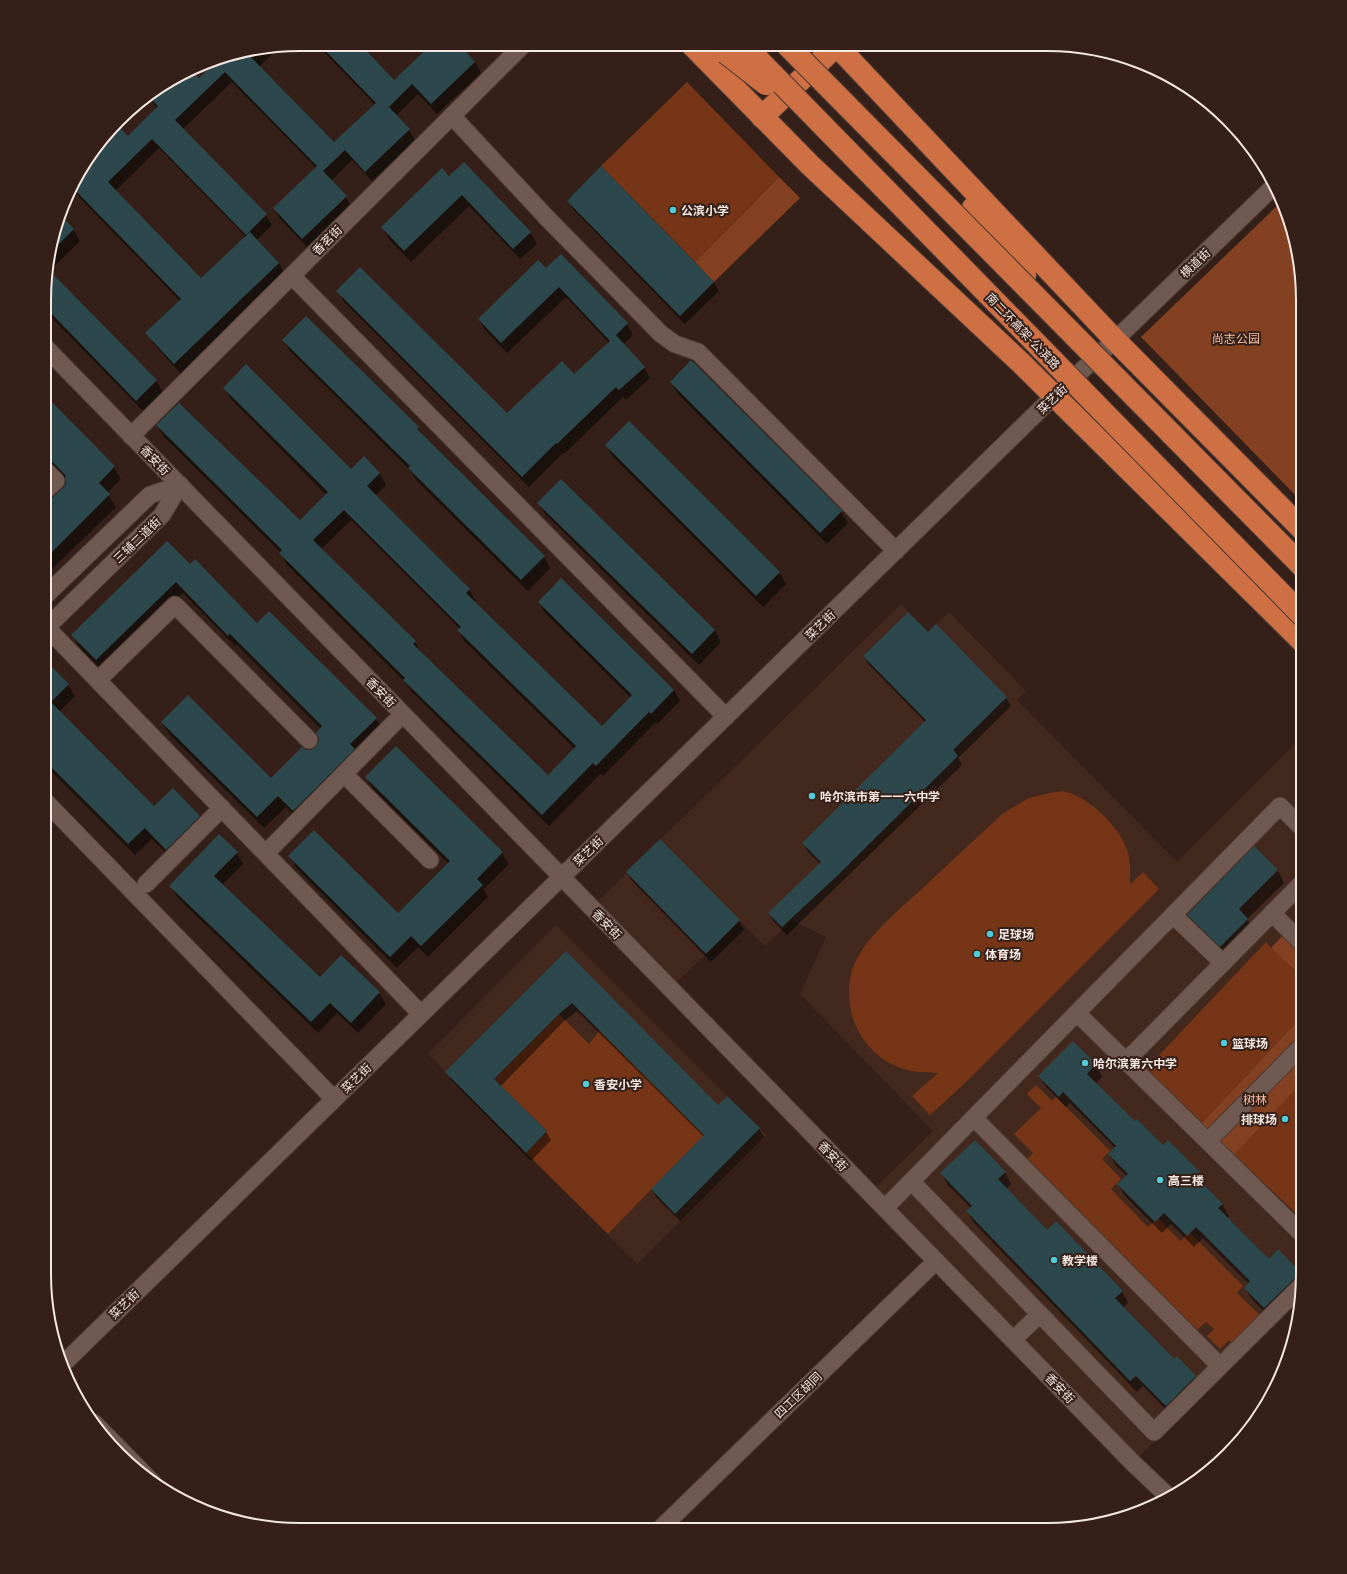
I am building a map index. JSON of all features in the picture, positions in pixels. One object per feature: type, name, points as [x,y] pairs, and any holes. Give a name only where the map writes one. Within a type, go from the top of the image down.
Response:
[{"type":"highway","points":[[698,51],[810,165],[1054,396],[1296,635]]},
{"type":"highway","name":"南二环高架-公滨路","points":[[732,51],[835,138],[1032,341],[1296,609]]},
{"type":"highway","points":[[793,51],[1296,560]]},
{"type":"highway","points":[[762,117],[831,51]]},
{"type":"highway","points":[[841,51],[880,90],[1115,340],[1296,523]]},
{"type":"highway","points":[[880,90],[1062,322]]},
{"type":"street","name":"香茗街","points":[[131,436],[517,51]]},
{"type":"street","points":[[452,116],[548,218],[661,334],[675,344],[698,352],[896,551]]},
{"type":"street","name":"横道街","points":[[1115,340],[1270,190]]},
{"type":"street","points":[[292,276],[726,716]]},
{"type":"street","name":"菜艺街","points":[[67,1360],[1054,396],[1115,340]]},
{"type":"street","name":"香安街","points":[[51,353],[1133,1463],[1165,1493]]},
{"type":"street","points":[[51,476],[56,481],[51,486]]},
{"type":"street","name":"三辅二道街","points":[[51,591],[150,495],[180,485]]},
{"type":"street","name":"三辅二道街","points":[[51,623],[162,515],[180,485]]},
{"type":"street","points":[[98,680],[175,605],[309,740]]},
{"type":"street","points":[[51,633],[421,1014]]},
{"type":"street","points":[[266,853],[395,722]]},
{"type":"street","points":[[344,774],[430,860]]},
{"type":"street","points":[[885,1208],[1280,806],[1296,822]]},
{"type":"street","points":[[51,807],[334,1099]]},
{"type":"street","points":[[146,884],[222,808]]},
{"type":"street","points":[[1126,1061],[1296,889]]},
{"type":"street","points":[[1272,914],[1296,937]]},
{"type":"street","points":[[1174,915],[1223,963]]},
{"type":"street","points":[[1077,1013],[1208,1141],[1296,1222]]},
{"type":"street","points":[[1208,1141],[1296,1052]]},
{"type":"street","points":[[974,1118],[1220,1366]]},
{"type":"street","points":[[911,1182],[1154,1432],[1295,1292]]},
{"type":"street","name":"四工区胡同","points":[[666,1523],[936,1261]]},
{"type":"street","points":[[1013,1340],[1040,1314]]},
{"type":"shaded area","points":[[687,82],[779,177],[695,262],[601,166]]},
{"type":"shaded area","name":"哈尔滨第六中学","points":[[901,604],[928,632],[949,612],[1026,691],[1017,700],[1177,862],[1296,743],[1296,1274],[1294,1304],[1133,1463],[870,1193],[933,1131],[800,994],[826,937],[791,920],[765,946],[740,921],[677,982],[598,901]]},
{"type":"shaded area","name":"体育场","points":[[1054,792],[1064,792],[1075,795],[1093,806],[1102,814],[1116,830],[1128,852],[1130,884],[1143,872],[1159,889],[966,1082],[930,1115],[912,1096],[938,1073],[914,1072],[895,1066],[881,1058],[863,1040],[851,1010],[849,986],[852,970],[857,958],[865,946],[884,924],[1002,814],[1029,798]]},
{"type":"shaded area","name":"香安小学","points":[[556,925],[766,1135],[637,1264],[428,1054]]},
{"type":"shaded area","name":"篮球场","points":[[1266,942],[1296,971],[1296,1022],[1201,1124],[1145,1070]]},
{"type":"shaded area","points":[[559,1014],[589,1044],[600,1030],[715,1124],[608,1234],[526,1153],[547,1131],[494,1079]]},
{"type":"shaded area","points":[[1036,1085],[1052,1101],[1056,1097],[1110,1151],[1102,1159],[1121,1179],[1111,1189],[1148,1227],[1158,1218],[1180,1241],[1189,1232],[1243,1286],[1237,1293],[1263,1318],[1235,1346],[1229,1340],[1220,1349],[1207,1336],[1214,1329],[1206,1322],[1195,1332],[1025,1162],[1033,1153],[1014,1134],[1041,1108],[1027,1094]]},
{"type":"shaded area","name":"排球场","points":[[1296,1089],[1296,1213],[1234,1155]]},
{"type":"green space","points":[[779,177],[800,198],[714,282],[695,262]]},
{"type":"green space","name":"尚志公园","points":[[1277,206],[1288,236],[1294,267],[1296,300],[1296,496],[1141,337]]},
{"type":"green space","points":[[1296,921],[1296,971],[1271,948]]},
{"type":"green space","name":"树林","points":[[1296,1022],[1296,1089],[1234,1155],[1201,1124]]},
{"type":"building","points":[[326,51],[367,51],[394,80],[425,51],[465,51],[475,62],[431,104],[412,84],[389,107],[410,129],[365,172],[345,150],[323,171],[347,196],[302,239],[273,208],[317,166],[225,72],[175,120],[267,214],[246,235],[152,139],[108,182],[201,278],[250,232],[279,263],[174,364],[145,333],[181,299],[76,191],[84,175],[102,148],[120,128],[128,136],[158,106],[152,100],[175,84],[195,74],[199,78],[209,68],[220,64],[250,56],[334,142],[376,103]]},
{"type":"building","points":[[464,162],[531,232],[513,249],[462,195],[404,251],[381,227],[442,168],[449,176]]},
{"type":"building","points":[[601,166],[714,282],[680,316],[567,201]]},
{"type":"building","points":[[64,219],[74,229],[57,246]]},
{"type":"building","points":[[561,254],[628,323],[616,335],[645,367],[619,390],[616,387],[522,477],[336,291],[360,267],[507,413],[562,361],[574,374],[610,341],[559,287],[501,343],[478,319],[538,260],[546,268]]},
{"type":"building","points":[[53,274],[157,380],[136,401],[51,313]]},
{"type":"building","points":[[306,316],[419,427],[417,429],[545,556],[521,580],[408,468],[410,466],[282,340]]},
{"type":"building","points":[[691,360],[842,511],[820,533],[670,382]]},
{"type":"building","points":[[246,364],[351,469],[364,456],[380,473],[367,486],[470,589],[466,593],[602,726],[632,695],[538,602],[561,578],[674,690],[651,714],[649,712],[596,766],[593,763],[542,815],[403,680],[405,678],[279,553],[282,550],[156,425],[179,403],[300,520],[328,492],[223,388]],"holes":[[[344,510],[461,627],[457,630],[576,746],[548,775],[413,644],[416,641],[313,540]]]},
{"type":"building","points":[[51,401],[115,466],[99,483],[110,494],[51,553],[51,498],[66,484],[66,476],[51,460]]},
{"type":"building","points":[[629,421],[780,572],[756,596],[605,445]]},
{"type":"building","points":[[561,479],[715,630],[692,654],[537,503]]},
{"type":"building","points":[[167,541],[190,564],[195,559],[257,623],[269,611],[377,718],[350,744],[355,749],[293,811],[278,796],[257,817],[161,722],[188,695],[271,778],[302,747],[306,750],[311,750],[316,747],[319,738],[316,733],[322,726],[230,634],[228,636],[176,582],[96,660],[71,635]]},
{"type":"building","points":[[908,612],[928,632],[936,624],[1007,697],[953,750],[958,756],[836,877],[782,927],[768,913],[821,862],[802,843],[926,720],[863,656]]},
{"type":"building","points":[[51,666],[69,684],[51,702]]},
{"type":"building","points":[[51,702],[154,806],[173,788],[200,816],[166,850],[145,828],[128,844],[51,767]]},
{"type":"building","points":[[396,746],[503,852],[477,879],[483,885],[421,946],[411,936],[390,957],[288,856],[314,830],[398,913],[450,861],[365,777]]},
{"type":"building","points":[[219,834],[238,852],[214,876],[320,977],[341,955],[380,992],[351,1023],[330,1003],[311,1022],[169,886]]},
{"type":"building","points":[[660,839],[740,920],[706,954],[626,872]]},
{"type":"building","points":[[1254,846],[1278,870],[1239,909],[1248,919],[1220,947],[1187,915]]},
{"type":"building","points":[[566,951],[718,1105],[727,1096],[760,1128],[675,1214],[651,1189],[704,1135],[572,1003],[494,1079],[547,1131],[526,1153],[445,1072]]},
{"type":"building","name":"高三楼","points":[[1073,1041],[1096,1064],[1087,1074],[1135,1121],[1137,1119],[1163,1145],[1168,1140],[1200,1172],[1195,1176],[1223,1204],[1218,1208],[1269,1259],[1278,1249],[1296,1268],[1296,1278],[1264,1308],[1244,1288],[1250,1281],[1196,1227],[1187,1236],[1164,1213],[1155,1222],[1117,1184],[1128,1174],[1108,1154],[1116,1146],[1063,1092],[1059,1097],[1038,1076]]},
{"type":"building","name":"教学楼","points":[[975,1140],[1006,1172],[998,1179],[1047,1230],[1056,1221],[1123,1291],[1115,1298],[1174,1359],[1177,1356],[1196,1376],[1166,1406],[1136,1376],[1130,1381],[966,1211],[972,1206],[940,1173]]},
{"type":"place","name":"公滨小学","points":[[673,210]]},
{"type":"place","name":"哈尔滨市第一一六中学","points":[[812,796]]},
{"type":"place","name":"足球场","points":[[990,934]]},
{"type":"place","name":"体育场","points":[[977,954]]},
{"type":"place","name":"篮球场","points":[[1224,1043]]},
{"type":"place","name":"哈尔滨第六中学","points":[[1085,1063]]},
{"type":"place","name":"香安小学","points":[[586,1084]]},
{"type":"place","name":"排球场","points":[[1285,1119]]},
{"type":"place","name":"高三楼","points":[[1160,1180]]},
{"type":"place","name":"教学楼","points":[[1054,1260]]}]
